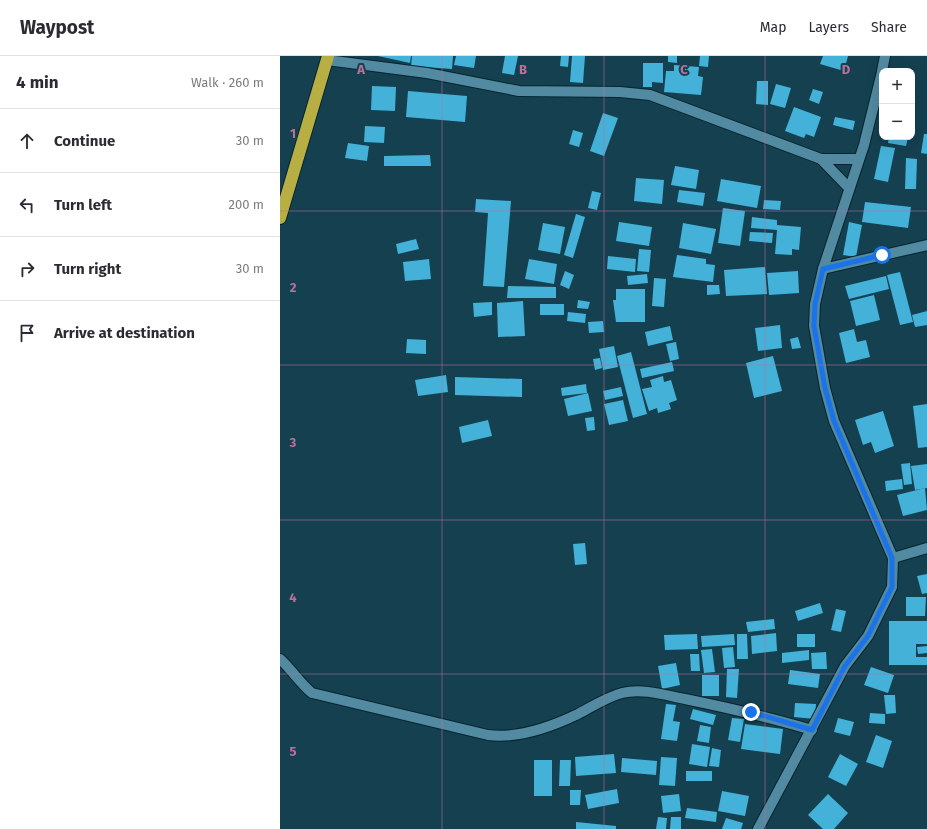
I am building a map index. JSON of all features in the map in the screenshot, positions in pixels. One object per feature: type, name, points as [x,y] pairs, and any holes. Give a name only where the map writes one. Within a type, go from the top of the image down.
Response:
[{"type":"highway","points":[[280,218],[284,186],[327,58]]},
{"type":"street","points":[[883,68],[885,56]]},
{"type":"street","points":[[327,58],[427,73],[519,91],[620,92],[650,95],[821,159],[858,159]]},
{"type":"street","points":[[758,829],[845,666],[868,636],[892,587],[892,558],[834,421],[825,388],[814,326],[815,304],[823,269],[858,159],[864,145],[879,84]]},
{"type":"street","points":[[821,159],[849,188]]},
{"type":"street","points":[[823,269],[927,245]]},
{"type":"street","points":[[892,558],[927,548]]},
{"type":"street","points":[[280,659],[300,683],[312,693],[488,735],[505,737],[528,733],[577,714],[604,700],[623,693],[646,692],[763,715],[812,730]]},
{"type":"building","points":[[378,56],[411,56],[410,63]]},
{"type":"building","points":[[412,56],[453,56],[452,69],[411,66]]},
{"type":"building","points":[[456,56],[476,56],[474,68],[454,65]]},
{"type":"building","points":[[505,56],[518,56],[514,75],[502,73]]},
{"type":"building","points":[[561,56],[569,56],[568,67],[560,66]]},
{"type":"building","points":[[572,56],[585,56],[583,83],[570,82]]},
{"type":"building","points":[[668,56],[677,56],[677,63],[668,62]]},
{"type":"building","points":[[700,56],[709,56],[708,67],[699,66]]},
{"type":"building","points":[[823,56],[848,56],[844,71],[820,64]]},
{"type":"building","points":[[643,63],[663,63],[663,83],[652,82],[652,87],[643,87]]},
{"type":"building","points":[[674,65],[699,67],[698,76],[703,77],[701,95],[664,92],[666,71],[674,71]]},
{"type":"building","points":[[757,81],[768,81],[768,105],[756,104]]},
{"type":"building","points":[[776,84],[791,88],[785,108],[770,104]]},
{"type":"building","points":[[372,86],[396,87],[395,111],[371,110]]},
{"type":"building","points":[[813,89],[823,92],[819,104],[809,100]]},
{"type":"building","points":[[408,91],[467,96],[465,122],[406,117]]},
{"type":"building","points":[[794,107],[821,117],[814,137],[806,134],[804,138],[785,131]]},
{"type":"building","points":[[603,113],[618,118],[604,156],[590,151]]},
{"type":"building","points":[[835,117],[855,121],[853,130],[833,125]]},
{"type":"building","points":[[365,126],[385,127],[384,143],[364,142]]},
{"type":"building","points":[[573,130],[583,133],[579,147],[569,144]]},
{"type":"building","points":[[924,134],[927,134],[927,154],[921,153]]},
{"type":"building","points":[[888,140],[907,140],[906,146],[888,143]]},
{"type":"building","points":[[348,143],[369,146],[367,161],[345,158]]},
{"type":"building","points":[[881,146],[895,148],[888,182],[874,179]]},
{"type":"building","points":[[430,155],[431,166],[384,166],[384,156]]},
{"type":"building","points":[[906,158],[917,159],[916,189],[905,189]]},
{"type":"building","points":[[675,166],[699,170],[696,189],[671,185]]},
{"type":"building","points":[[636,178],[664,180],[662,204],[634,201]]},
{"type":"building","points":[[721,179],[761,186],[757,208],[717,201]]},
{"type":"building","points":[[679,190],[705,193],[703,206],[677,202]]},
{"type":"building","points":[[592,191],[601,193],[597,210],[588,208]]},
{"type":"building","points":[[476,199],[511,201],[504,287],[483,286],[488,213],[475,212]]},
{"type":"building","points":[[764,200],[781,201],[780,210],[763,209]]},
{"type":"building","points":[[865,202],[911,207],[908,228],[862,222]]},
{"type":"building","points":[[723,208],[745,211],[740,246],[718,243]]},
{"type":"building","points":[[576,214],[585,217],[573,258],[564,255]]},
{"type":"building","points":[[752,217],[777,220],[777,225],[801,227],[799,250],[792,249],[792,255],[775,254],[777,230],[751,228]]},
{"type":"building","points":[[619,222],[652,227],[649,246],[616,241]]},
{"type":"building","points":[[849,222],[862,225],[856,257],[843,255]]},
{"type":"building","points":[[543,223],[565,227],[560,254],[538,250]]},
{"type":"building","points":[[683,223],[716,229],[711,254],[679,248]]},
{"type":"building","points":[[750,232],[773,233],[772,243],[749,241]]},
{"type":"building","points":[[416,239],[419,249],[398,254],[396,244]]},
{"type":"building","points":[[639,249],[651,250],[649,272],[637,271]]},
{"type":"building","points":[[677,255],[706,259],[706,264],[715,265],[713,282],[673,277]]},
{"type":"building","points":[[608,256],[636,259],[635,272],[607,269]]},
{"type":"building","points":[[429,259],[431,279],[405,281],[403,262]]},
{"type":"building","points":[[529,259],[557,264],[554,284],[525,279]]},
{"type":"building","points":[[765,267],[767,294],[726,296],[724,270]]},
{"type":"building","points":[[565,271],[574,275],[569,289],[560,285]]},
{"type":"building","points":[[798,271],[799,293],[769,295],[767,273]]},
{"type":"building","points":[[900,272],[913,322],[900,325],[887,275]]},
{"type":"building","points":[[647,274],[648,283],[628,285],[627,276]]},
{"type":"building","points":[[886,276],[889,289],[849,299],[845,286]]},
{"type":"building","points":[[654,278],[666,279],[664,307],[652,306]]},
{"type":"building","points":[[707,285],[719,285],[720,294],[707,295]]},
{"type":"building","points":[[508,286],[556,287],[556,298],[507,298]]},
{"type":"building","points":[[616,289],[645,289],[645,322],[616,322],[613,300],[616,300]]},
{"type":"building","points":[[874,295],[880,320],[856,326],[850,301]]},
{"type":"building","points":[[578,300],[590,302],[588,309],[577,308]]},
{"type":"building","points":[[523,301],[525,336],[498,337],[497,303]]},
{"type":"building","points":[[492,302],[492,315],[474,317],[473,303]]},
{"type":"building","points":[[540,304],[564,304],[564,315],[540,315]]},
{"type":"building","points":[[927,311],[927,325],[915,327],[912,315]]},
{"type":"building","points":[[568,312],[586,314],[585,323],[567,321]]},
{"type":"building","points":[[603,321],[604,332],[589,333],[588,322]]},
{"type":"building","points":[[780,325],[782,348],[758,351],[755,328]]},
{"type":"building","points":[[670,326],[673,340],[648,346],[645,332]]},
{"type":"building","points":[[854,329],[857,342],[866,340],[870,357],[846,363],[839,333]]},
{"type":"building","points":[[798,337],[801,348],[792,349],[790,339]]},
{"type":"building","points":[[407,339],[426,340],[426,354],[406,353]]},
{"type":"building","points":[[676,342],[679,359],[670,361],[666,344]]},
{"type":"building","points":[[614,346],[618,367],[603,370],[599,349]]},
{"type":"building","points":[[631,352],[647,414],[633,418],[617,356]]},
{"type":"building","points":[[773,356],[782,391],[754,398],[746,363]]},
{"type":"building","points":[[600,358],[602,368],[595,370],[593,359]]},
{"type":"building","points":[[672,362],[674,371],[642,378],[640,369]]},
{"type":"building","points":[[446,375],[448,392],[418,396],[415,380]]},
{"type":"building","points":[[663,376],[664,382],[671,380],[677,400],[669,403],[671,409],[658,413],[657,408],[649,411],[642,389],[652,387],[650,380]]},
{"type":"building","points":[[455,377],[522,379],[522,397],[455,395]]},
{"type":"building","points":[[586,384],[587,393],[562,396],[561,388]]},
{"type":"building","points":[[621,387],[623,396],[605,400],[603,391]]},
{"type":"building","points":[[588,393],[592,411],[568,416],[564,399]]},
{"type":"building","points":[[623,400],[628,421],[609,425],[604,404]]},
{"type":"building","points":[[927,404],[927,447],[918,448],[913,406]]},
{"type":"building","points":[[883,411],[894,446],[875,453],[871,442],[863,445],[855,420]]},
{"type":"building","points":[[594,417],[595,430],[587,431],[585,418]]},
{"type":"building","points":[[488,420],[492,436],[462,443],[459,427]]},
{"type":"building","points":[[910,463],[912,484],[904,485],[901,464]]},
{"type":"building","points":[[927,464],[927,488],[915,490],[911,466]]},
{"type":"building","points":[[902,479],[903,489],[886,491],[885,481]]},
{"type":"building","points":[[925,488],[927,510],[903,516],[897,495]]},
{"type":"building","points":[[585,543],[587,564],[575,565],[573,544]]},
{"type":"building","points":[[927,574],[927,593],[922,594],[917,576]]},
{"type":"building","points":[[906,597],[926,597],[925,616],[906,616]]},
{"type":"building","points":[[820,603],[823,613],[798,621],[795,611]]},
{"type":"building","points":[[836,609],[846,611],[841,632],[831,630]]},
{"type":"building","points":[[774,619],[775,629],[748,632],[746,622]]},
{"type":"building","points":[[889,621],[927,621],[927,644],[916,644],[916,657],[927,657],[927,665],[889,665]]},
{"type":"building","points":[[776,633],[777,651],[752,654],[751,636]]},
{"type":"building","points":[[697,634],[698,649],[665,650],[664,635]]},
{"type":"building","points":[[734,634],[735,645],[702,647],[701,636]]},
{"type":"building","points":[[737,634],[747,634],[748,659],[737,659]]},
{"type":"building","points":[[797,634],[815,634],[815,647],[797,647]]},
{"type":"building","points":[[927,646],[927,653],[918,654],[917,647]]},
{"type":"building","points":[[733,647],[735,667],[724,668],[722,648]]},
{"type":"building","points":[[712,649],[715,672],[704,673],[701,650]]},
{"type":"building","points":[[809,650],[809,660],[782,663],[782,653]]},
{"type":"building","points":[[826,652],[827,669],[812,669],[811,653]]},
{"type":"building","points":[[690,654],[699,654],[700,671],[691,671]]},
{"type":"building","points":[[676,663],[680,685],[662,689],[658,666]]},
{"type":"building","points":[[871,667],[894,675],[888,693],[864,685]]},
{"type":"building","points":[[727,669],[739,669],[737,698],[726,697]]},
{"type":"building","points":[[790,670],[820,674],[818,688],[788,684]]},
{"type":"building","points":[[702,675],[719,675],[719,696],[702,696]]},
{"type":"building","points":[[884,695],[895,695],[896,713],[886,714]]},
{"type":"building","points":[[795,703],[816,704],[815,719],[794,717]]},
{"type":"building","points":[[666,704],[676,705],[673,721],[680,722],[677,741],[661,739]]},
{"type":"building","points":[[693,709],[716,715],[713,725],[690,719]]},
{"type":"building","points":[[870,713],[885,714],[885,724],[869,723]]},
{"type":"building","points":[[732,718],[744,719],[740,742],[728,740]]},
{"type":"building","points":[[838,718],[854,722],[850,736],[834,732]]},
{"type":"building","points":[[745,724],[783,729],[780,754],[741,749]]},
{"type":"building","points":[[700,725],[711,727],[709,743],[697,741]]},
{"type":"building","points":[[876,735],[892,741],[883,768],[866,762]]},
{"type":"building","points":[[692,744],[710,747],[707,767],[689,764]]},
{"type":"building","points":[[712,748],[721,750],[719,767],[709,766]]},
{"type":"building","points":[[614,754],[616,773],[576,776],[575,757]]},
{"type":"building","points":[[840,754],[858,764],[846,786],[828,777]]},
{"type":"building","points":[[661,757],[677,758],[675,786],[659,785]]},
{"type":"building","points":[[622,758],[657,761],[656,775],[621,772]]},
{"type":"building","points":[[534,760],[552,760],[552,796],[534,796]]},
{"type":"building","points":[[560,760],[571,760],[570,786],[559,786]]},
{"type":"building","points":[[686,771],[712,771],[712,781],[686,781]]},
{"type":"building","points":[[617,789],[619,803],[588,809],[585,795]]},
{"type":"building","points":[[570,790],[581,790],[580,805],[570,805]]},
{"type":"building","points":[[722,791],[749,796],[745,816],[718,811]]},
{"type":"building","points":[[679,794],[681,811],[663,813],[661,796]]},
{"type":"building","points":[[828,794],[848,813],[834,829],[823,829],[808,815]]},
{"type":"building","points":[[687,808],[717,812],[716,822],[685,818]]},
{"type":"building","points":[[658,817],[667,818],[666,829],[656,829]]},
{"type":"building","points":[[671,817],[681,817],[681,829],[670,829]]},
{"type":"building","points":[[726,818],[743,823],[741,829],[722,829]]},
{"type":"building","points":[[576,822],[616,826],[616,829],[576,829]]},
{"type":"route","points":[[751,712],[812,730],[845,666],[868,636],[892,587],[892,558],[834,421],[825,388],[814,326],[815,304],[823,269],[882,255]]}]
